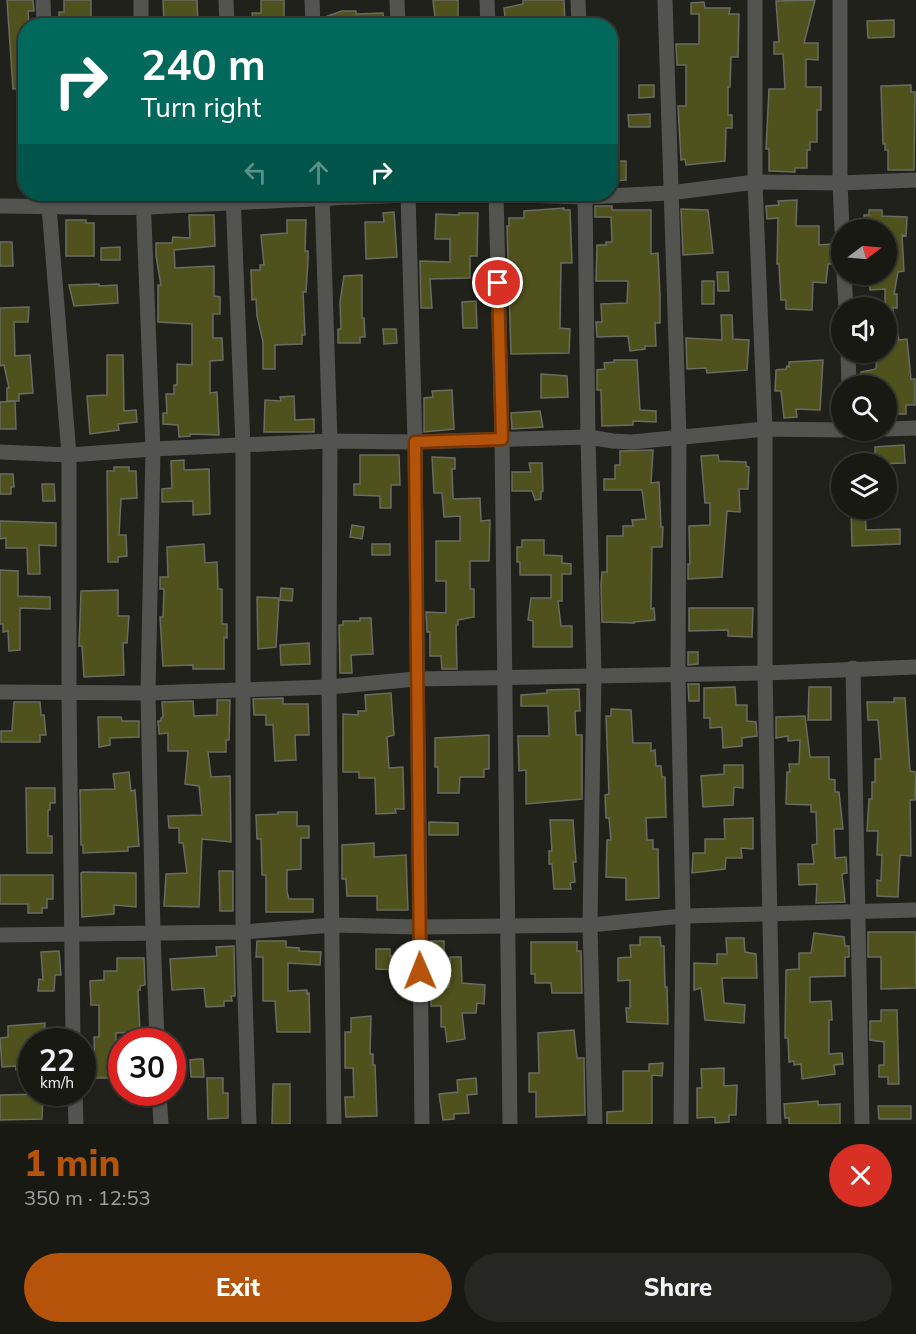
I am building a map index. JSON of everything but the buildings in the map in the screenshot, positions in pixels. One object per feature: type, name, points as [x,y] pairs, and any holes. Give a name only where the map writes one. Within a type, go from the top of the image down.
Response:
[{"type":"street","points":[[43,0],[44,18]]},
{"type":"street","points":[[141,0],[141,18]]},
{"type":"street","points":[[226,0],[226,18]]},
{"type":"street","points":[[312,0],[313,18]]},
{"type":"street","points":[[397,0],[398,18]]},
{"type":"street","points":[[487,0],[488,18]]},
{"type":"street","points":[[578,0],[579,18]]},
{"type":"street","points":[[665,0],[679,437],[678,674],[683,916],[681,1124]]},
{"type":"street","points":[[755,0],[755,182],[765,429],[765,673],[774,1124]]},
{"type":"street","points":[[840,0],[842,219]]},
{"type":"street","points":[[618,194],[670,193],[755,182],[840,183],[916,180]]},
{"type":"street","points":[[0,206],[40,201]]},
{"type":"street","points":[[48,201],[69,455],[70,934],[73,1028]]},
{"type":"street","points":[[143,201],[153,449],[148,693],[157,1028]]},
{"type":"street","points":[[233,201],[243,446],[243,932],[249,1124]]},
{"type":"street","points":[[322,201],[330,441],[329,687],[334,1124]]},
{"type":"street","points":[[408,201],[415,442],[422,1124]]},
{"type":"street","points":[[496,201],[502,439],[510,1124]]},
{"type":"street","points":[[585,201],[594,675],[590,925],[595,1124]]},
{"type":"street","points":[[897,429],[916,428]]},
{"type":"street","points":[[0,452],[69,455],[330,441],[415,442],[588,437],[632,442],[765,429],[831,430]]},
{"type":"street","points":[[0,692],[148,693],[242,688],[329,687],[416,679],[765,673],[916,667]]},
{"type":"street","points":[[853,668],[862,1124]]},
{"type":"street","points":[[0,935],[243,932],[333,925],[506,927],[590,925],[683,916],[916,910]]},
{"type":"street","points":[[75,1106],[76,1124]]},
{"type":"street","points":[[160,1106],[161,1124]]},
{"type":"route","points":[[420,971],[415,442],[502,439],[498,283]]}]
